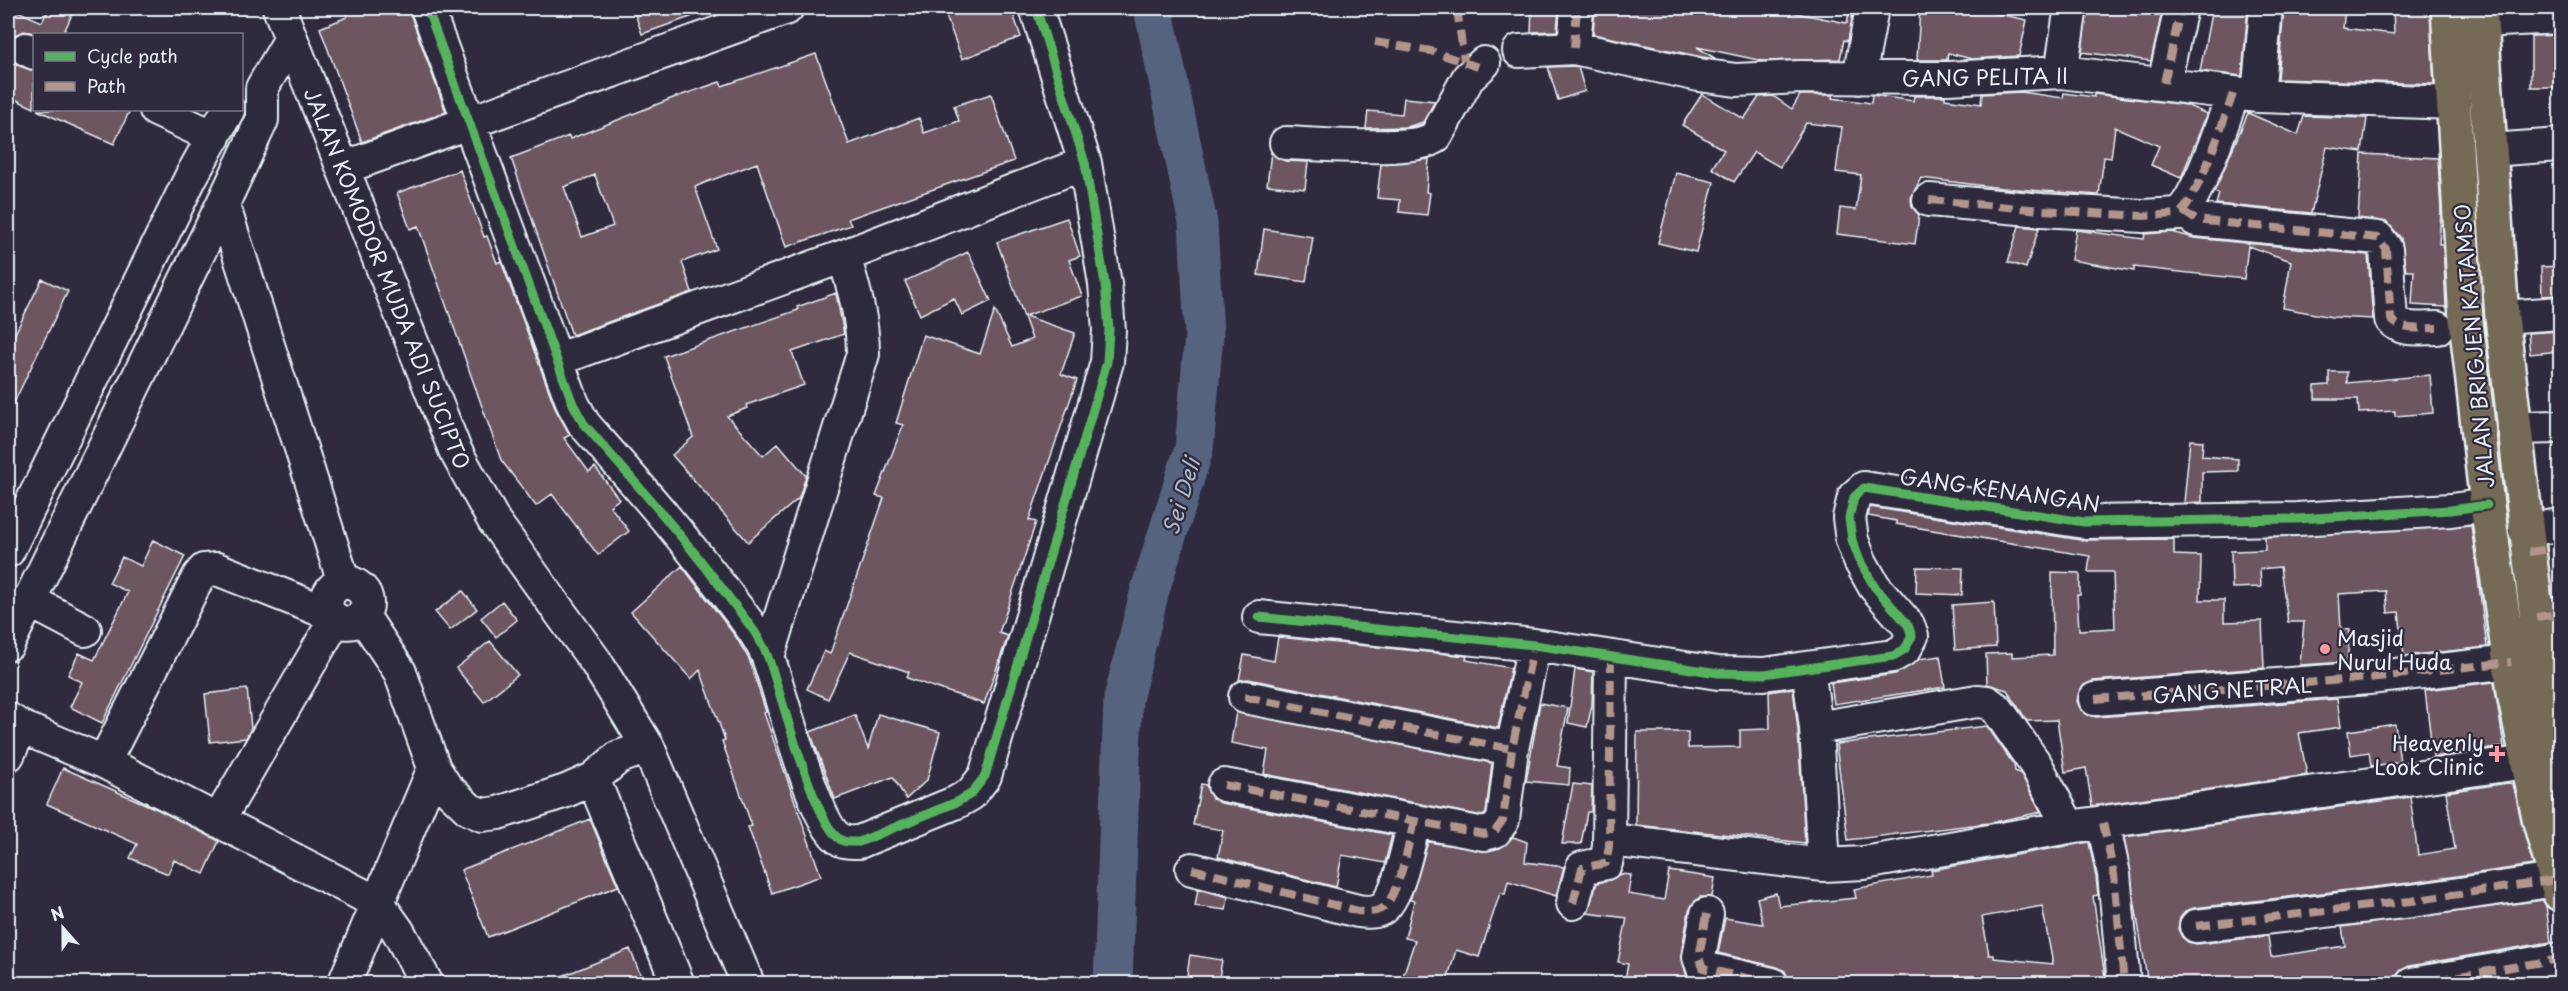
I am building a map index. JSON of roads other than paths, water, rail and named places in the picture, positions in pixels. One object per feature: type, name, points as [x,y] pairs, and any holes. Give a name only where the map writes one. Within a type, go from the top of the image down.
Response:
[{"type":"main road","name":"JALAN BRIGJEN KATAMSO","points":[[2448,8],[2466,320],[2487,506],[2527,762],[2558,887]]},
{"type":"main road","name":"JALAN BRIGJEN KATAMSO","points":[[2481,14],[2502,317],[2514,428],[2538,543],[2548,616],[2550,732],[2560,782]]},
{"type":"street","name":"JALAN KOMODOR MUDA ADI SUCIPTO","points":[[279,8],[455,450],[494,520],[596,662],[648,747],[748,984]]},
{"type":"street","points":[[427,8],[573,404],[584,424],[703,564],[754,631],[768,657],[818,809],[825,823],[841,840],[859,842],[957,802],[971,794],[980,784],[988,765],[1107,362],[1109,330],[1104,284],[1085,163],[1036,8]]},
{"type":"street","points":[[343,168],[788,8]]},
{"type":"street","points":[[1574,48],[1577,8]]},
{"type":"street","points":[[1859,78],[1872,8]]},
{"type":"street","points":[[2164,83],[2181,8]]},
{"type":"street","points":[[1929,200],[2143,216],[2166,216],[2183,211],[2246,95],[2266,8]]},
{"type":"street","points":[[2061,72],[2070,13]]},
{"type":"street","points":[[2481,14],[2560,18]]},
{"type":"street","points":[[8,644],[262,120],[252,93],[290,39]]},
{"type":"street","name":"GANG PELITA II","points":[[1519,51],[1574,48],[1699,75],[1736,80],[1948,78],[2061,72],[2246,95],[2454,103]]},
{"type":"street","points":[[1286,143],[1386,146],[1421,144],[1434,138],[1468,78],[1484,63]]},
{"type":"street","points":[[158,111],[213,137]]},
{"type":"street","points":[[8,551],[191,177],[227,111]]},
{"type":"street","points":[[2490,150],[2560,145]]},
{"type":"street","points":[[556,360],[844,256],[1085,163]]},
{"type":"street","points":[[191,177],[225,200],[344,583],[335,586],[328,594],[326,603],[400,672],[434,768],[456,799],[468,809],[482,815],[498,813],[566,791],[593,779],[619,757],[648,747]]},
{"type":"street","points":[[2183,211],[2196,220],[2378,238],[2386,249],[2391,319],[2396,326],[2437,328]]},
{"type":"street","points":[[768,657],[863,354],[863,330],[859,303],[844,256]]},
{"type":"street","points":[[2502,317],[2560,313]]},
{"type":"street","points":[[2514,428],[2560,427]]},
{"type":"street","name":"GANG KENANGAN","points":[[1810,675],[1893,656],[1905,649],[1912,636],[1908,625],[1874,586],[1860,561],[1852,540],[1849,518],[1854,497],[1864,488],[2084,522],[2297,519],[2487,506]]},
{"type":"street","points":[[2538,543],[2560,525]]},
{"type":"street","points":[[104,762],[204,570],[217,568],[342,616]]},
{"type":"street","points":[[8,570],[32,591],[85,630]]},
{"type":"street","points":[[218,821],[342,616]]},
{"type":"street","points":[[1259,617],[1534,645],[1727,673],[1810,675],[1816,728],[1824,865]]},
{"type":"street","points":[[1224,785],[1484,834],[1495,831],[1503,820],[1512,749],[1534,645]]},
{"type":"street","points":[[1573,903],[1582,868],[1606,863],[1609,846],[1611,657]]},
{"type":"street","name":"GANG NETRAL","points":[[2095,699],[2357,679],[2511,662]]},
{"type":"street","points":[[1245,697],[1512,749]]},
{"type":"street","points":[[1816,728],[1977,701],[1986,702],[1996,709],[2036,765],[2069,827]]},
{"type":"street","points":[[8,755],[14,723],[104,762],[378,903],[398,930],[427,984]]},
{"type":"street","points":[[1619,841],[1824,865],[1864,863],[2069,827],[2527,762]]},
{"type":"street","points":[[344,984],[434,768]]},
{"type":"street","points":[[593,779],[678,984]]},
{"type":"street","points":[[1192,869],[1358,911],[1378,911],[1389,904],[1395,889],[1414,820]]},
{"type":"street","points":[[2103,823],[2114,874],[2124,984]]},
{"type":"street","points":[[2196,926],[2411,901],[2558,887]]},
{"type":"street","points":[[1707,914],[1699,957],[1703,968],[1772,984]]},
{"type":"street","points":[[2412,984],[2560,959]]},
{"type":"waterway","name":"Sei Deli","points":[[1113,984],[1123,699],[1150,590],[1194,449],[1204,335],[1198,223],[1153,8]]},
{"type":"place","name":"Masjid Nurul Huda","points":[[2325,649]]},
{"type":"place","name":"Heavenly Look Clinic","points":[[2497,754]]}]
